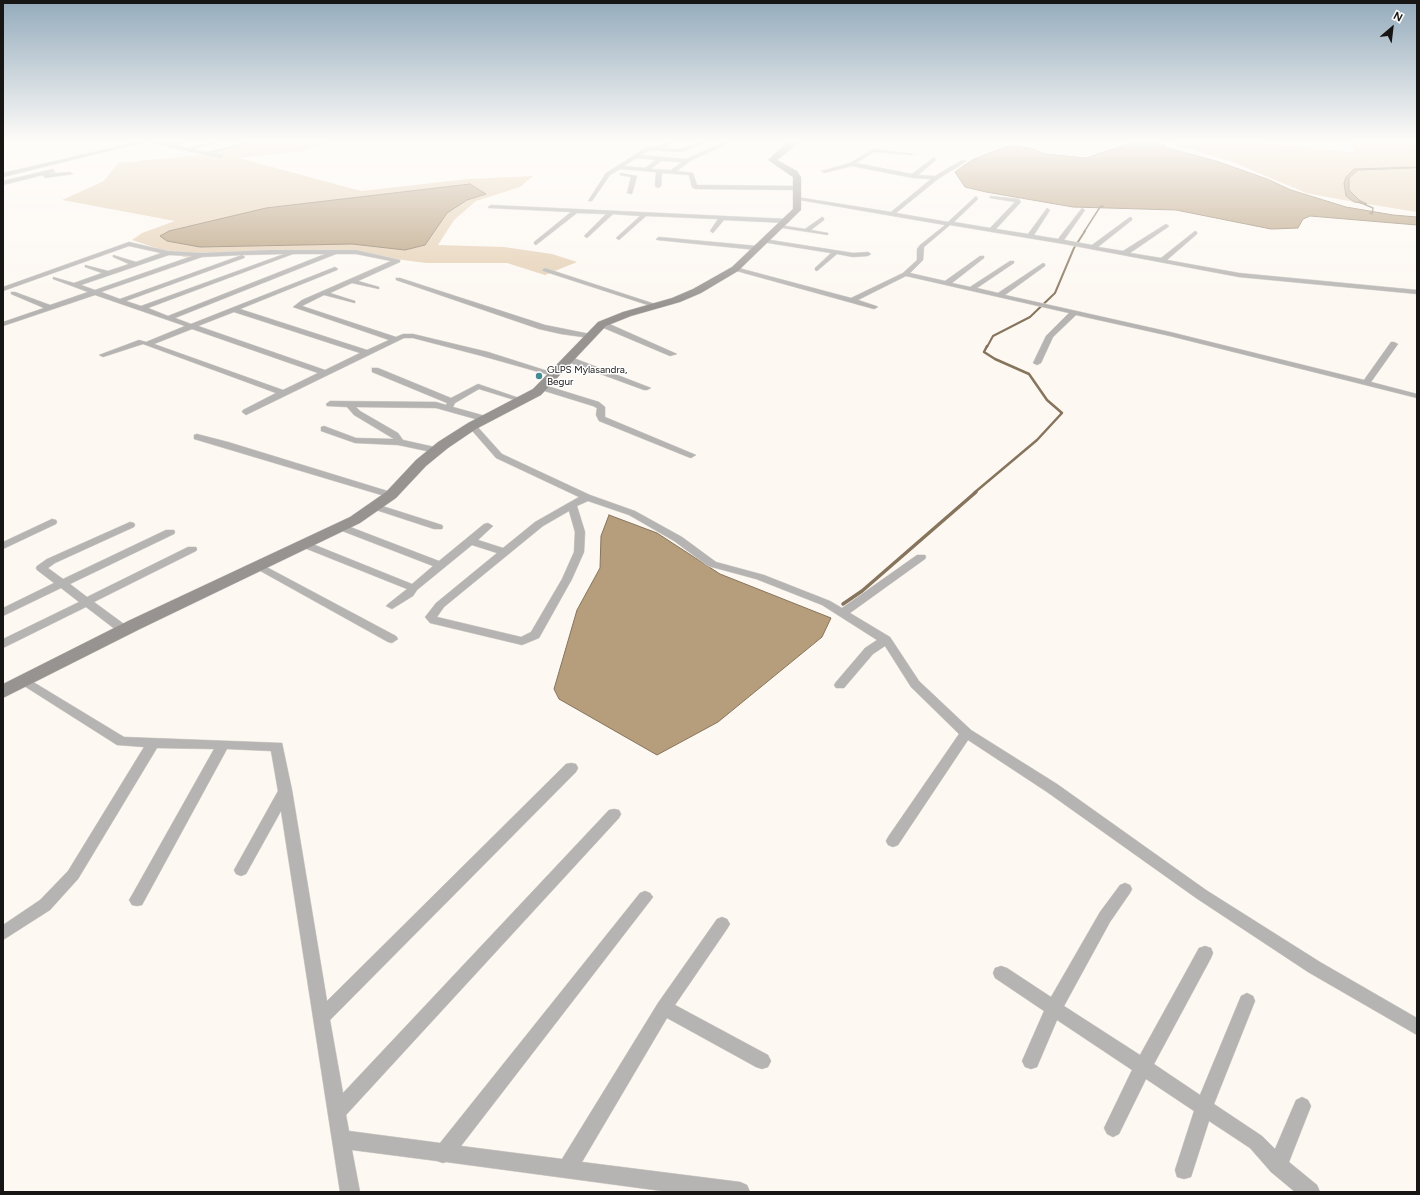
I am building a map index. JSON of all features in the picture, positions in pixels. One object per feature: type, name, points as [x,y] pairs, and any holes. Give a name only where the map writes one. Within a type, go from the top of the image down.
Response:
[{"type":"street","points":[[590,200],[593,196]]},
{"type":"street","points":[[3,692],[124,630],[306,545],[376,507],[391,495],[436,450],[472,426],[541,388],[602,324],[627,314],[656,306],[697,291],[735,269],[797,210],[798,196]]},
{"type":"street","points":[[806,196],[892,214],[1072,243],[1240,275],[1417,292]]},
{"type":"street","points":[[892,214],[914,196]]},
{"type":"street","points":[[992,197],[1019,201],[992,230]]},
{"type":"street","points":[[851,301],[905,274],[920,260],[920,249],[922,246],[976,198]]},
{"type":"street","points":[[491,207],[722,218],[783,224],[806,231],[826,234]]},
{"type":"street","points":[[1030,236],[1047,210]]},
{"type":"street","points":[[1060,241],[1082,210]]},
{"type":"street","points":[[536,243],[576,211]]},
{"type":"street","points":[[587,236],[611,213]]},
{"type":"street","points":[[619,238],[644,215]]},
{"type":"street","points":[[713,231],[722,218]]},
{"type":"street","points":[[806,231],[822,219]]},
{"type":"street","points":[[1094,247],[1130,219]]},
{"type":"street","points":[[1125,253],[1166,226]]},
{"type":"street","points":[[1163,260],[1195,233]]},
{"type":"street","points":[[659,239],[761,244],[853,256],[868,254]]},
{"type":"street","points":[[3,289],[129,244],[168,253],[202,255],[337,251],[363,253],[398,260],[396,263],[300,303],[297,307],[396,339]]},
{"type":"street","points":[[169,318],[337,251]]},
{"type":"street","points":[[142,308],[296,252]]},
{"type":"street","points":[[74,285],[168,253]]},
{"type":"street","points":[[120,301],[252,253]]},
{"type":"street","points":[[817,269],[835,253]]},
{"type":"street","points":[[3,324],[202,255]]},
{"type":"street","points":[[115,256],[135,264]]},
{"type":"street","points":[[947,283],[982,257]]},
{"type":"street","points":[[971,289],[1012,262]]},
{"type":"street","points":[[1000,295],[1043,265]]},
{"type":"street","points":[[87,266],[107,273]]},
{"type":"street","points":[[735,269],[874,307]]},
{"type":"street","points":[[283,393],[147,344],[335,270]]},
{"type":"street","points":[[379,270],[548,329],[590,336]]},
{"type":"street","points":[[545,270],[656,306]]},
{"type":"street","points":[[905,274],[1075,312],[1417,396]]},
{"type":"street","points":[[55,278],[326,373]]},
{"type":"street","points":[[352,281],[377,288]]},
{"type":"street","points":[[13,293],[51,308]]},
{"type":"street","points":[[324,293],[354,302]]},
{"type":"street","points":[[235,310],[367,353]]},
{"type":"street","points":[[1037,363],[1050,336],[1075,312]]},
{"type":"street","points":[[602,324],[673,354]]},
{"type":"street","points":[[246,412],[403,336],[413,336],[486,354],[553,374]]},
{"type":"street","points":[[102,355],[142,342]]},
{"type":"street","points":[[1366,383],[1394,344]]},
{"type":"street","points":[[568,360],[647,388]]},
{"type":"street","points":[[375,370],[449,405],[486,419]]},
{"type":"street","points":[[330,404],[351,406],[418,404],[449,405],[478,386],[521,400]]},
{"type":"street","points":[[541,388],[596,404],[601,407],[600,415],[602,419],[692,455]]},
{"type":"street","points":[[351,406],[357,413],[399,438],[398,442]]},
{"type":"street","points":[[472,426],[499,456],[587,497],[632,513],[678,539],[712,564],[760,578],[826,603],[886,640],[915,684],[966,732],[1052,788],[1201,894],[1314,967],[1417,1027]]},
{"type":"street","points":[[324,429],[355,440],[370,442],[398,442],[436,450]]},
{"type":"street","points":[[197,437],[225,444],[391,495]]},
{"type":"street","points":[[572,505],[580,532],[579,552],[567,579],[535,636],[522,641],[434,620],[431,617],[436,609],[538,524],[572,505],[587,497]]},
{"type":"street","points":[[376,507],[438,527]]},
{"type":"street","points":[[3,546],[52,522]]},
{"type":"street","points":[[124,630],[41,568],[130,525]]},
{"type":"street","points":[[392,606],[409,594],[413,588],[488,526]]},
{"type":"street","points":[[341,527],[439,566]]},
{"type":"street","points":[[3,612],[170,532]]},
{"type":"street","points":[[471,541],[505,552]]},
{"type":"street","points":[[306,545],[413,588]]},
{"type":"street","points":[[3,644],[192,549]]},
{"type":"street","points":[[842,613],[921,557]]},
{"type":"street","points":[[259,566],[392,638]]},
{"type":"street","points":[[840,684],[869,651],[886,640]]},
{"type":"street","points":[[24,681],[122,742],[277,746],[350,1192]]},
{"type":"street","points":[[893,841],[966,732]]},
{"type":"street","points":[[3,933],[44,905],[73,875],[153,743]]},
{"type":"street","points":[[137,900],[223,744]]},
{"type":"street","points":[[322,1017],[570,768]]},
{"type":"street","points":[[242,870],[284,790]]},
{"type":"street","points":[[337,1112],[614,814]]},
{"type":"street","points":[[1030,1061],[1054,1008],[1105,917],[1125,889]]},
{"type":"street","points":[[443,1154],[645,896]]},
{"type":"street","points":[[567,1169],[664,1008],[722,924]]},
{"type":"street","points":[[1113,1128],[1143,1067],[1205,953]]},
{"type":"street","points":[[1001,973],[1256,1142],[1278,1165],[1310,1192]]},
{"type":"street","points":[[1184,1170],[1204,1107],[1247,1001]]},
{"type":"street","points":[[664,1008],[762,1061]]},
{"type":"street","points":[[1278,1165],[1302,1106]]},
{"type":"street","points":[[342,1139],[443,1154],[740,1192]]},
{"type":"shaded area","points":[[71,196],[370,196],[266,208],[200,247],[352,244],[405,250],[425,245],[447,213],[467,200],[480,196],[492,196],[476,201],[454,220],[438,245],[504,247],[552,254],[577,262],[545,275],[507,263],[426,263],[342,252],[184,257],[132,240],[142,233],[175,221],[62,200]]},
{"type":"shaded area","points":[[370,196],[480,196],[467,200],[447,213],[425,245],[405,250],[352,244],[200,247],[167,241],[160,236],[169,231],[266,208]]},
{"type":"shaded area","points":[[1008,196],[1310,196],[1346,207],[1393,215],[1417,217],[1417,225],[1310,216],[1303,219],[1298,228],[1271,229],[1176,210],[1073,207]]},
{"type":"shaded area","points":[[1321,196],[1346,196],[1354,202]]},
{"type":"shaded area","points":[[1346,196],[1355,196],[1367,204],[1354,202]]},
{"type":"shaded area","points":[[1355,196],[1417,196],[1417,212],[1367,204]]},
{"type":"shaded area","points":[[609,515],[657,533],[720,574],[831,618],[822,637],[718,722],[657,755],[559,699],[554,689],[577,610],[600,568],[601,536]]},
{"type":"waterway","points":[[1359,202],[1373,208],[1372,214],[1370,213]]},
{"type":"waterway","points":[[1084,232],[1100,207],[1103,206]]},
{"type":"waterway","points":[[987,347],[993,336],[1030,317],[1055,293],[1074,248],[1085,231]]},
{"type":"waterway","points":[[974,493],[1037,440],[1062,413],[1047,400],[1029,374],[995,359],[984,352],[987,346]]},
{"type":"waterway","points":[[843,604],[862,591],[976,492]]},
{"type":"place","name":"GLPS Mylasandra, Begur","points":[[539,376]]}]
